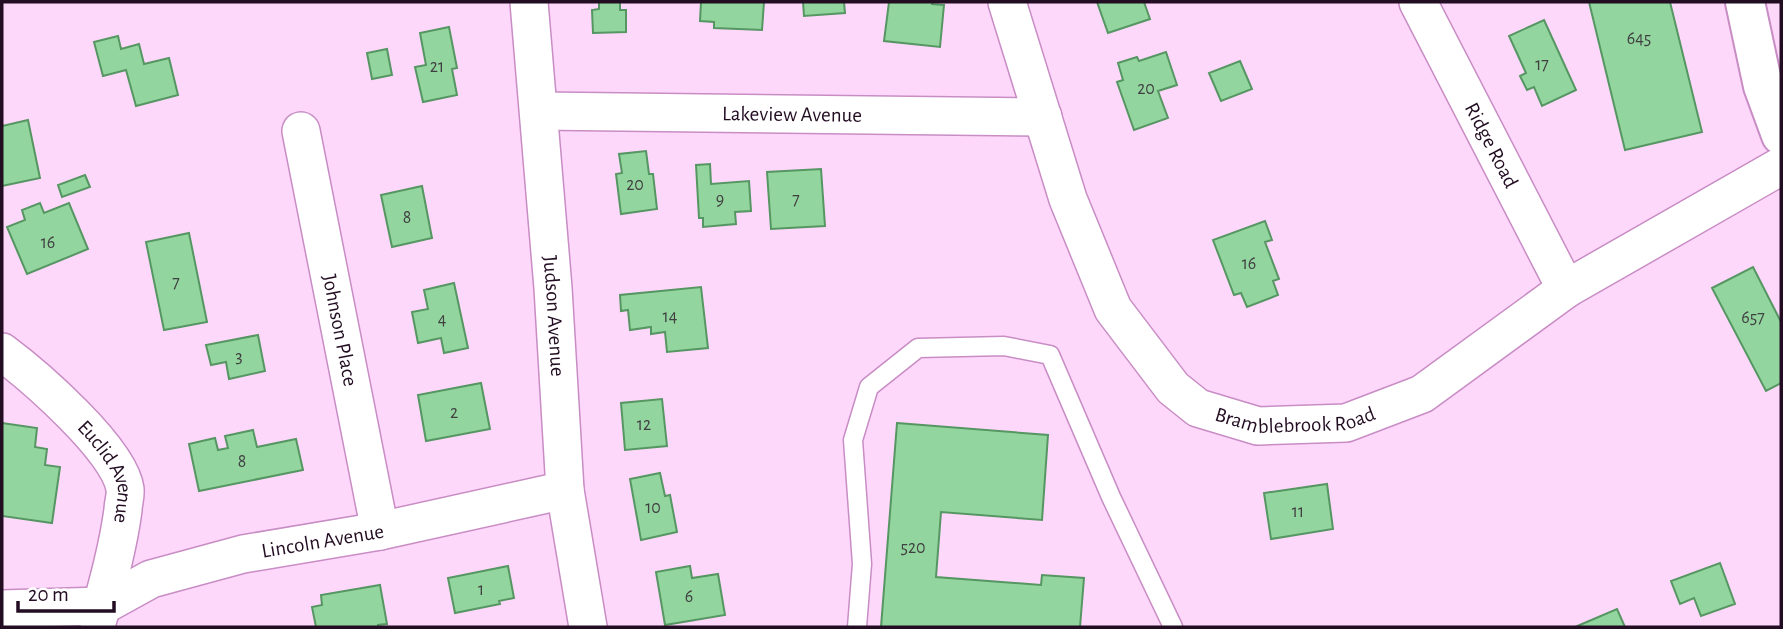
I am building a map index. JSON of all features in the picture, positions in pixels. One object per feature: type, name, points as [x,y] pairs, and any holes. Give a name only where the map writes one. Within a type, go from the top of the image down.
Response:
[{"type":"main road","points":[[1745,2],[1763,86],[1779,122]]},
{"type":"street","name":"Judson Avenue","points":[[529,2],[540,111],[565,490],[588,627]]},
{"type":"street","name":"Bramblebrook Road","points":[[1007,2],[1068,199],[1113,309],[1173,388],[1198,408],[1258,426],[1346,423],[1422,394],[1566,289],[1781,166]]},
{"type":"street","name":"Ridge Road","points":[[1418,2],[1566,289]]},
{"type":"street","name":"Lakeview Avenue","points":[[540,111],[1043,117]]},
{"type":"street","name":"Johnson Place","points":[[301,131],[380,531]]},
{"type":"street","name":"Euclid Avenue","points":[[2,352],[28,371],[87,429],[112,459],[125,488],[120,537],[99,617]]},
{"type":"street","name":"Lincoln Avenue","points":[[2,609],[99,617],[150,579],[231,557],[380,531],[565,490]]},
{"type":"lane","points":[[857,627],[862,564],[853,440],[869,387],[918,348],[1004,346],[1050,355],[1111,497],[1173,627]]},
{"type":"building","points":[[599,2],[620,2],[620,10],[626,10],[626,32],[593,33],[592,10],[599,9]]},
{"type":"building","points":[[701,2],[764,2],[762,30],[714,28],[714,22],[700,21]]},
{"type":"building","points":[[803,2],[844,2],[845,13],[804,16]]},
{"type":"building","points":[[889,2],[932,2],[944,5],[940,47],[884,41]]},
{"type":"building","points":[[1097,2],[1144,2],[1150,19],[1108,33]]},
{"type":"building","points":[[1589,2],[1670,2],[1702,132],[1625,150]]},
{"type":"building","points":[[1544,20],[1576,90],[1542,106],[1534,87],[1527,90],[1520,76],[1526,73],[1509,36]]},
{"type":"building","points":[[449,27],[457,68],[452,69],[457,95],[423,102],[415,67],[426,65],[420,33]]},
{"type":"building","points":[[118,36],[121,49],[139,44],[144,64],[169,58],[178,95],[136,106],[126,70],[103,76],[94,42]]},
{"type":"building","points":[[387,49],[392,75],[372,79],[367,53]]},
{"type":"building","points":[[1166,52],[1177,85],[1158,91],[1168,118],[1134,130],[1117,82],[1123,80],[1118,63],[1137,57],[1139,61]]},
{"type":"building","points":[[1240,61],[1252,89],[1221,101],[1209,73]]},
{"type":"building","points":[[28,120],[40,178],[2,186],[2,126]]},
{"type":"building","points":[[646,151],[649,174],[653,174],[657,209],[621,214],[616,174],[622,173],[619,154]]},
{"type":"building","points":[[710,164],[711,184],[749,181],[751,211],[735,212],[736,224],[703,227],[703,218],[699,218],[696,165]]},
{"type":"building","points":[[821,169],[825,226],[771,229],[767,172]]},
{"type":"building","points":[[85,175],[90,187],[62,197],[58,185]]},
{"type":"building","points":[[422,186],[432,238],[392,247],[381,195]]},
{"type":"building","points":[[40,203],[44,213],[69,203],[88,249],[27,274],[7,227],[25,220],[22,210]]},
{"type":"building","points":[[1265,221],[1272,240],[1265,242],[1279,279],[1273,281],[1278,295],[1247,307],[1241,293],[1234,295],[1213,240]]},
{"type":"building","points":[[189,233],[207,322],[164,330],[146,242]]},
{"type":"building","points":[[1753,267],[1781,322],[1781,383],[1766,391],[1712,288]]},
{"type":"building","points":[[454,283],[468,348],[444,353],[441,338],[418,343],[412,312],[428,309],[424,290]]},
{"type":"building","points":[[701,287],[708,348],[667,352],[665,332],[651,334],[651,327],[630,330],[628,310],[621,311],[620,295]]},
{"type":"building","points":[[258,335],[265,371],[229,379],[226,362],[211,365],[206,345]]},
{"type":"building","points":[[481,383],[490,429],[426,441],[418,395]]},
{"type":"building","points":[[662,399],[667,446],[625,450],[621,403]]},
{"type":"building","points":[[2,423],[37,428],[35,447],[47,449],[45,465],[60,467],[52,523],[2,516]]},
{"type":"building","points":[[897,423],[1048,435],[1042,520],[941,512],[936,577],[1041,585],[1042,575],[1084,578],[1080,627],[881,627]]},
{"type":"building","points":[[253,430],[257,447],[296,439],[303,470],[199,491],[189,444],[215,438],[218,450],[228,448],[225,436]]},
{"type":"building","points":[[660,473],[665,496],[670,495],[677,532],[641,540],[630,479]]},
{"type":"building","points":[[1327,484],[1333,529],[1271,539],[1264,493]]},
{"type":"building","points":[[1720,563],[1735,604],[1701,616],[1694,598],[1680,604],[1671,581]]},
{"type":"building","points":[[508,566],[514,598],[499,601],[500,604],[455,613],[448,578]]},
{"type":"building","points":[[690,566],[692,578],[718,574],[725,615],[665,625],[656,572]]},
{"type":"building","points":[[380,585],[387,624],[378,627],[316,627],[312,607],[322,605],[321,595]]},
{"type":"building","points":[[1617,609],[1625,627],[1575,627]]}]
